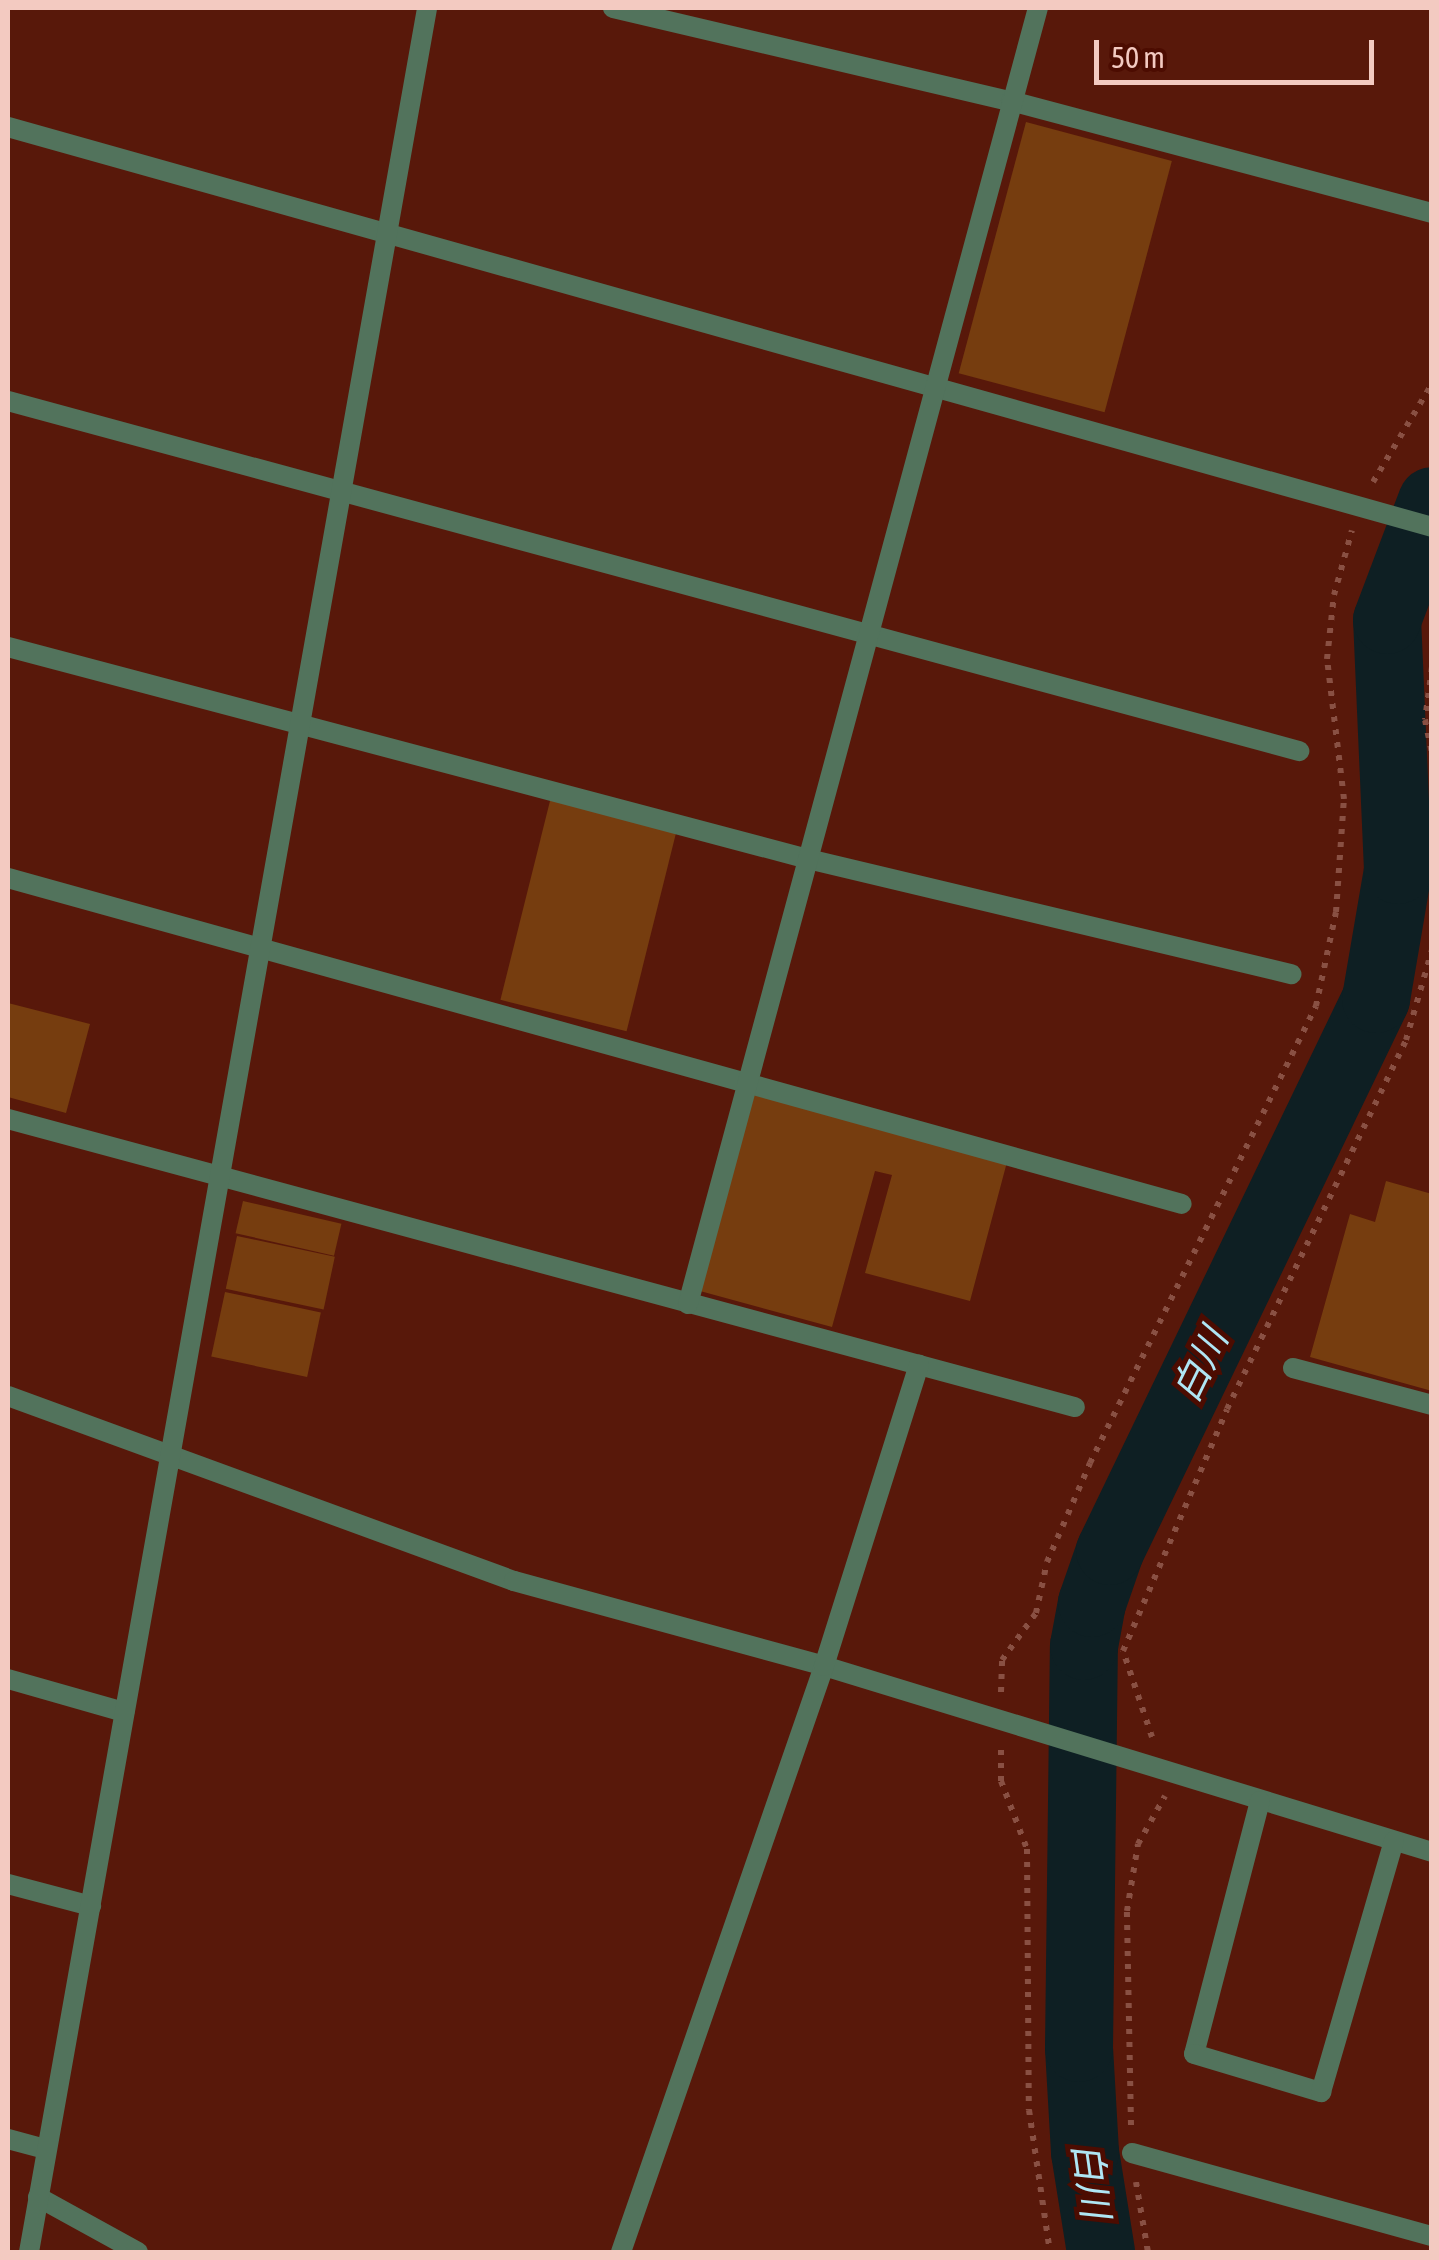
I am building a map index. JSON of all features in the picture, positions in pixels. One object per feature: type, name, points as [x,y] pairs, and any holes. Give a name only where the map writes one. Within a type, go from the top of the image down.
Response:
[{"type":"street","points":[[28,2252],[216,1179],[304,726],[392,235],[428,8]]},
{"type":"street","points":[[613,8],[1011,101],[1432,212]]},
{"type":"street","points":[[688,1304],[1038,8]]},
{"type":"street","points":[[8,127],[1432,527]]},
{"type":"street","points":[[8,401],[1299,750]]},
{"type":"street","points":[[8,647],[808,859],[1291,974]]},
{"type":"street","points":[[8,878],[1182,1204]]},
{"type":"street","points":[[8,1119],[216,1179],[1075,1407]]},
{"type":"street","points":[[621,2252],[824,1666],[919,1366]]},
{"type":"street","points":[[1294,1368],[1432,1405]]},
{"type":"street","points":[[8,1396],[514,1582],[824,1666],[1176,1777],[1432,1852]]},
{"type":"street","points":[[8,1679],[124,1712]]},
{"type":"street","points":[[1260,1800],[1194,2054],[1321,2092],[1394,1841]]},
{"type":"street","points":[[8,1884],[91,1906]]},
{"type":"street","points":[[8,2139],[46,2149]]},
{"type":"street","points":[[1132,2153],[1432,2236]]},
{"type":"street","points":[[38,2198],[138,2252]]},
{"type":"path","points":[[1050,2252],[1028,2110],[1028,1849],[1001,1780],[1006,1722],[1002,1660],[1036,1613],[1047,1562],[1090,1464],[1316,1006],[1336,912],[1344,799],[1327,658],[1334,596],[1368,509],[1432,384]]},
{"type":"path","points":[[1432,667],[1425,720],[1432,752]]},
{"type":"path","points":[[1148,2252],[1132,2153],[1128,1912],[1138,1844],[1176,1777],[1145,1725],[1124,1651],[1227,1409],[1406,1040],[1432,950]]},
{"type":"building","points":[[1026,122],[1172,161],[1105,412],[959,373]]},
{"type":"building","points":[[551,797],[677,828],[627,1031],[500,1000]]},
{"type":"building","points":[[8,1003],[90,1024],[66,1113],[8,1097]]},
{"type":"building","points":[[755,1092],[1007,1162],[970,1301],[865,1273],[892,1175],[875,1171],[832,1327],[700,1291]]},
{"type":"building","points":[[1386,1181],[1432,1194],[1432,1391],[1310,1357],[1350,1214],[1375,1222]]},
{"type":"building","points":[[243,1201],[341,1224],[334,1256],[236,1233]]},
{"type":"building","points":[[237,1236],[335,1257],[324,1310],[226,1289]]},
{"type":"building","points":[[225,1292],[321,1312],[307,1377],[211,1357]]},
{"type":"waterway","name":"白川","points":[[1101,2252],[1085,2152],[1079,2048],[1084,1646],[1092,1603],[1110,1551],[1376,999],[1398,870],[1387,620],[1432,501]]}]
